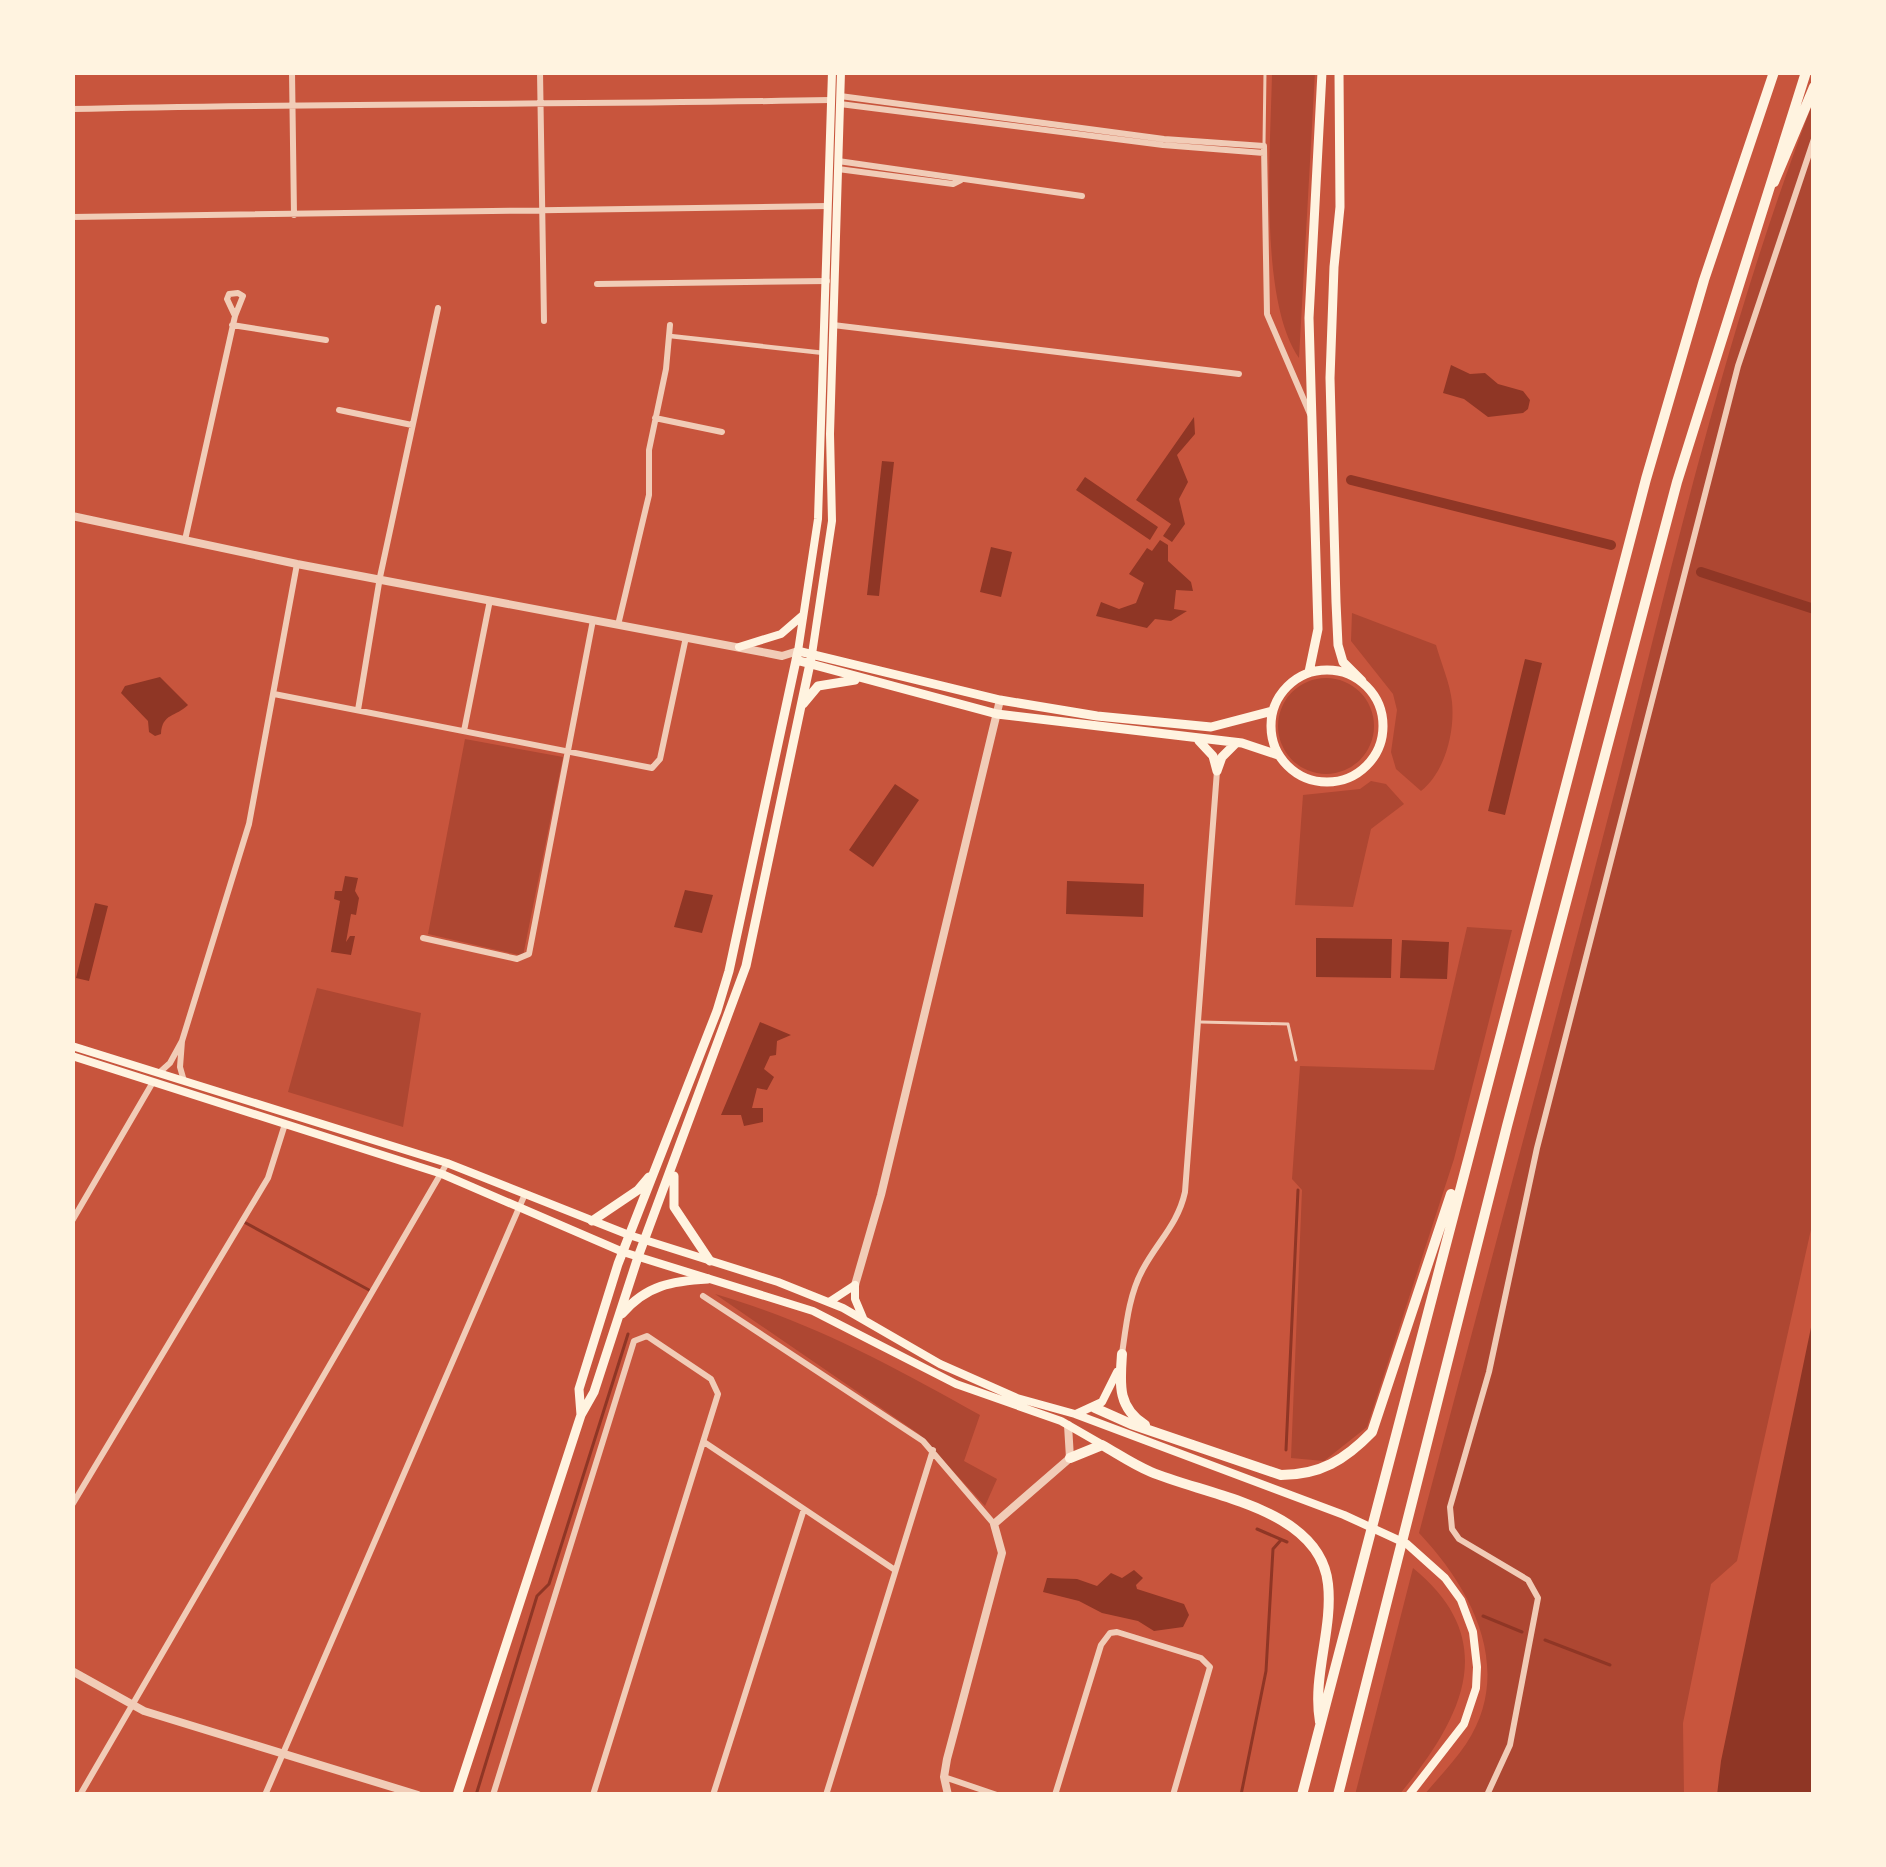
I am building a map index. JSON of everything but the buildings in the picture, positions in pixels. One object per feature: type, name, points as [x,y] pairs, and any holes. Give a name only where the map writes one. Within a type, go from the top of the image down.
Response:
[{"type":"highway","points":[[1303,1795],[1681,352],[1774,72]]},
{"type":"highway","points":[[1337,1795],[1671,505],[1806,72]]},
{"type":"highway","points":[[1761,206],[1814,87]]},
{"type":"highway","points":[[1094,1408],[1281,1475],[1327,1468],[1353,1452],[1372,1432],[1477,1119]]},
{"type":"highway","points":[[1122,1354],[1121,1398],[1126,1409],[1161,1435]]},
{"type":"highway","points":[[1070,1458],[1102,1445],[1149,1472],[1281,1520],[1314,1545],[1328,1586],[1317,1694],[1321,1725]]},
{"type":"main road","points":[[581,1415],[579,1389],[623,1252],[729,970],[805,614],[818,519],[838,165],[832,72]]},
{"type":"main road","points":[[457,1795],[581,1415],[594,1392],[644,1240],[746,966],[811,659],[832,521],[827,206],[841,72]]},
{"type":"main road","points":[[1309,672],[1318,628],[1310,275],[1322,72]]},
{"type":"main road","points":[[811,659],[859,679],[997,714],[1236,743],[1278,755],[1298,775],[1313,782],[1330,783],[1362,770],[1381,742],[1383,726],[1374,694],[1343,662],[1338,645],[1330,378],[1340,207],[1341,74]]},
{"type":"main road","points":[[739,647],[781,634],[805,614]]},
{"type":"main road","points":[[793,655],[1000,700],[1181,726],[1233,724],[1272,711]]},
{"type":"main road","points":[[1278,755],[1270,726],[1280,694],[1309,672],[1327,669],[1362,681]]},
{"type":"main road","points":[[800,708],[818,686],[859,679]]},
{"type":"main road","points":[[1194,738],[1207,747],[1217,771]]},
{"type":"main road","points":[[1217,771],[1222,757],[1236,743]]},
{"type":"main road","points":[[72,1051],[442,1174],[623,1252],[813,1311],[956,1384],[1068,1425],[1102,1445]]},
{"type":"main road","points":[[156,1078],[184,1081],[447,1163],[629,1235],[828,1302],[994,1388],[1344,1515],[1422,1555],[1461,1600],[1473,1632],[1476,1688],[1454,1740],[1409,1795]]},
{"type":"main road","points":[[674,1165],[674,1207],[710,1261]]},
{"type":"main road","points":[[592,1221],[638,1190],[655,1169]]},
{"type":"main road","points":[[616,1323],[654,1288],[673,1281],[708,1279]]},
{"type":"main road","points":[[828,1302],[855,1285]]},
{"type":"main road","points":[[855,1285],[858,1310],[866,1323]]},
{"type":"main road","points":[[1075,1414],[1094,1408],[1110,1392],[1122,1354]]},
{"type":"street","points":[[292,72],[294,215]]},
{"type":"street","points":[[540,72],[544,320]]},
{"type":"street","points":[[72,109],[837,100],[1264,149],[1267,314],[1310,415]]},
{"type":"street","points":[[1487,1795],[1510,1744],[1538,1598],[1528,1580],[1459,1539],[1452,1529],[1450,1508],[1489,1372],[1537,1148],[1738,366],[1814,140]]},
{"type":"street","points":[[838,165],[953,184],[961,180],[1082,196]]},
{"type":"street","points":[[72,218],[827,206]]},
{"type":"street","points":[[597,284],[671,288],[826,281]]},
{"type":"street","points":[[358,710],[380,577],[438,308]]},
{"type":"street","points":[[185,540],[234,320],[326,340]]},
{"type":"street","points":[[829,323],[1239,374]]},
{"type":"street","points":[[618,625],[649,495],[649,450],[670,325]]},
{"type":"street","points":[[670,336],[824,353]]},
{"type":"street","points":[[339,410],[412,425]]},
{"type":"street","points":[[656,418],[722,432]]},
{"type":"street","points":[[72,516],[297,564],[793,655]]},
{"type":"street","points":[[72,1220],[182,1041],[249,824],[297,564]]},
{"type":"street","points":[[464,730],[490,600]]},
{"type":"street","points":[[423,938],[517,958],[529,954],[593,620]]},
{"type":"street","points":[[274,694],[649,768],[655,766],[686,637]]},
{"type":"street","points":[[855,1285],[1000,700]]},
{"type":"street","points":[[1122,1354],[1140,1273],[1181,1211],[1217,771]]},
{"type":"street","points":[[182,1041],[184,1081]]},
{"type":"street","points":[[72,1505],[268,1178],[285,1124]]},
{"type":"street","points":[[80,1795],[447,1163]]},
{"type":"street","points":[[265,1795],[525,1194]]},
{"type":"street","points":[[703,1296],[933,1450],[994,1524],[1002,1553],[944,1778],[948,1795]]},
{"type":"street","points":[[493,1795],[634,1340],[646,1336],[716,1385],[718,1394],[593,1795]]},
{"type":"street","points":[[994,1524],[1070,1458],[1068,1425]]},
{"type":"street","points":[[703,1442],[896,1570]]},
{"type":"street","points":[[826,1795],[933,1450]]},
{"type":"street","points":[[713,1795],[804,1509]]},
{"type":"street","points":[[1055,1795],[1101,1645],[1110,1633],[1117,1632],[1201,1658],[1210,1667],[1173,1795]]},
{"type":"street","points":[[72,1672],[132,1707],[418,1795]]},
{"type":"street","points":[[944,1778],[997,1795]]},
{"type":"lane","points":[[1264,149],[1265,72]]},
{"type":"lane","points":[[1198,1022],[1288,1024],[1296,1060]]},
{"type":"shaded area","points":[[1272,72],[1315,72],[1299,358],[1286,332],[1272,261]]},
{"type":"shaded area","points":[[1814,100],[1814,1216],[1737,1561],[1711,1584],[1683,1723],[1684,1795],[1424,1795],[1466,1744],[1480,1716],[1487,1659],[1481,1632],[1456,1579],[1419,1533],[1729,352]]},
{"type":"shaded area","points":[[1451,365],[1470,374],[1485,373],[1498,384],[1523,391],[1530,400],[1528,409],[1488,417],[1464,399],[1443,393]]},
{"type":"shaded area","points":[[1194,417],[1195,434],[1177,455],[1188,482],[1179,499],[1185,524],[1172,542],[1163,536],[1171,524],[1136,500]]},
{"type":"shaded area","points":[[882,461],[894,462],[879,596],[867,595]]},
{"type":"shaded area","points":[[1085,477],[1158,527],[1150,540],[1076,490]]},
{"type":"shaded area","points":[[1160,540],[1168,545],[1168,561],[1191,582],[1193,591],[1176,590],[1174,609],[1187,611],[1171,621],[1155,619],[1147,628],[1096,616],[1101,602],[1119,609],[1136,603],[1144,583],[1129,574],[1147,548],[1152,551]]},
{"type":"shaded area","points":[[991,547],[1012,552],[1001,597],[980,592]]},
{"type":"shaded area","points":[[1352,613],[1436,645],[1451,695],[1452,726],[1442,762],[1421,791],[1396,769],[1391,752],[1397,710],[1393,694],[1351,641]]},
{"type":"shaded area","points":[[1525,659],[1542,663],[1505,815],[1488,811]]},
{"type":"shaded area","points":[[160,677],[188,705],[167,719],[161,734],[155,736],[149,732],[148,721],[121,693],[125,686]]},
{"type":"shaded area","points":[[1326,678],[1360,692],[1374,726],[1360,760],[1326,774],[1292,760],[1278,726],[1292,692]]},
{"type":"shaded area","points":[[465,739],[563,757],[523,956],[428,934]]},
{"type":"shaded area","points":[[1371,781],[1386,784],[1404,804],[1371,829],[1353,907],[1295,905],[1303,795],[1360,789]]},
{"type":"shaded area","points":[[895,784],[919,800],[873,867],[849,850]]},
{"type":"shaded area","points":[[345,876],[358,878],[356,915],[351,914],[346,942],[355,936],[351,955],[331,952],[340,901],[334,899],[335,891],[342,891]]},
{"type":"shaded area","points":[[1067,881],[1144,884],[1143,917],[1066,914]]},
{"type":"shaded area","points":[[685,890],[713,895],[702,933],[674,927]]},
{"type":"shaded area","points":[[95,903],[108,906],[89,981],[76,978]]},
{"type":"shaded area","points":[[1467,927],[1512,930],[1454,1159],[1367,1427],[1324,1461],[1291,1458],[1302,1190],[1292,1179],[1300,1066],[1434,1070]]},
{"type":"shaded area","points":[[1316,938],[1392,939],[1391,978],[1316,977]]},
{"type":"shaded area","points":[[1402,940],[1449,942],[1447,979],[1400,978]]},
{"type":"shaded area","points":[[317,988],[421,1013],[403,1127],[288,1092]]},
{"type":"shaded area","points":[[760,1022],[791,1035],[777,1041],[776,1055],[770,1056],[764,1069],[774,1077],[767,1090],[757,1088],[752,1108],[763,1108],[763,1122],[744,1126],[741,1115],[721,1115]]},
{"type":"shaded area","points":[[715,1294],[819,1332],[980,1415],[964,1461],[997,1479],[985,1506],[919,1434]]},
{"type":"shaded area","points":[[1814,1313],[1814,1795],[1717,1795],[1721,1761]]},
{"type":"shaded area","points":[[1413,1568],[1441,1596],[1458,1624],[1465,1653],[1463,1682],[1440,1739],[1399,1795],[1355,1795]]},
{"type":"shaded area","points":[[1134,1570],[1143,1578],[1137,1589],[1184,1604],[1189,1615],[1183,1627],[1154,1631],[1138,1621],[1043,1592],[1047,1578],[1077,1579],[1097,1586],[1111,1573],[1122,1578]]},
{"type":"waterway","points":[[1351,480],[1611,545]]},
{"type":"waterway","points":[[1701,572],[1814,609]]},
{"type":"waterway","points":[[1286,1450],[1298,1190]]},
{"type":"waterway","points":[[244,1222],[369,1290]]},
{"type":"waterway","points":[[476,1795],[537,1596],[549,1584],[628,1334]]},
{"type":"waterway","points":[[1257,1529],[1287,1542]]},
{"type":"waterway","points":[[1241,1795],[1266,1671],[1273,1549],[1281,1540]]},
{"type":"waterway","points":[[1483,1616],[1522,1632]]},
{"type":"waterway","points":[[1545,1640],[1610,1665]]}]
